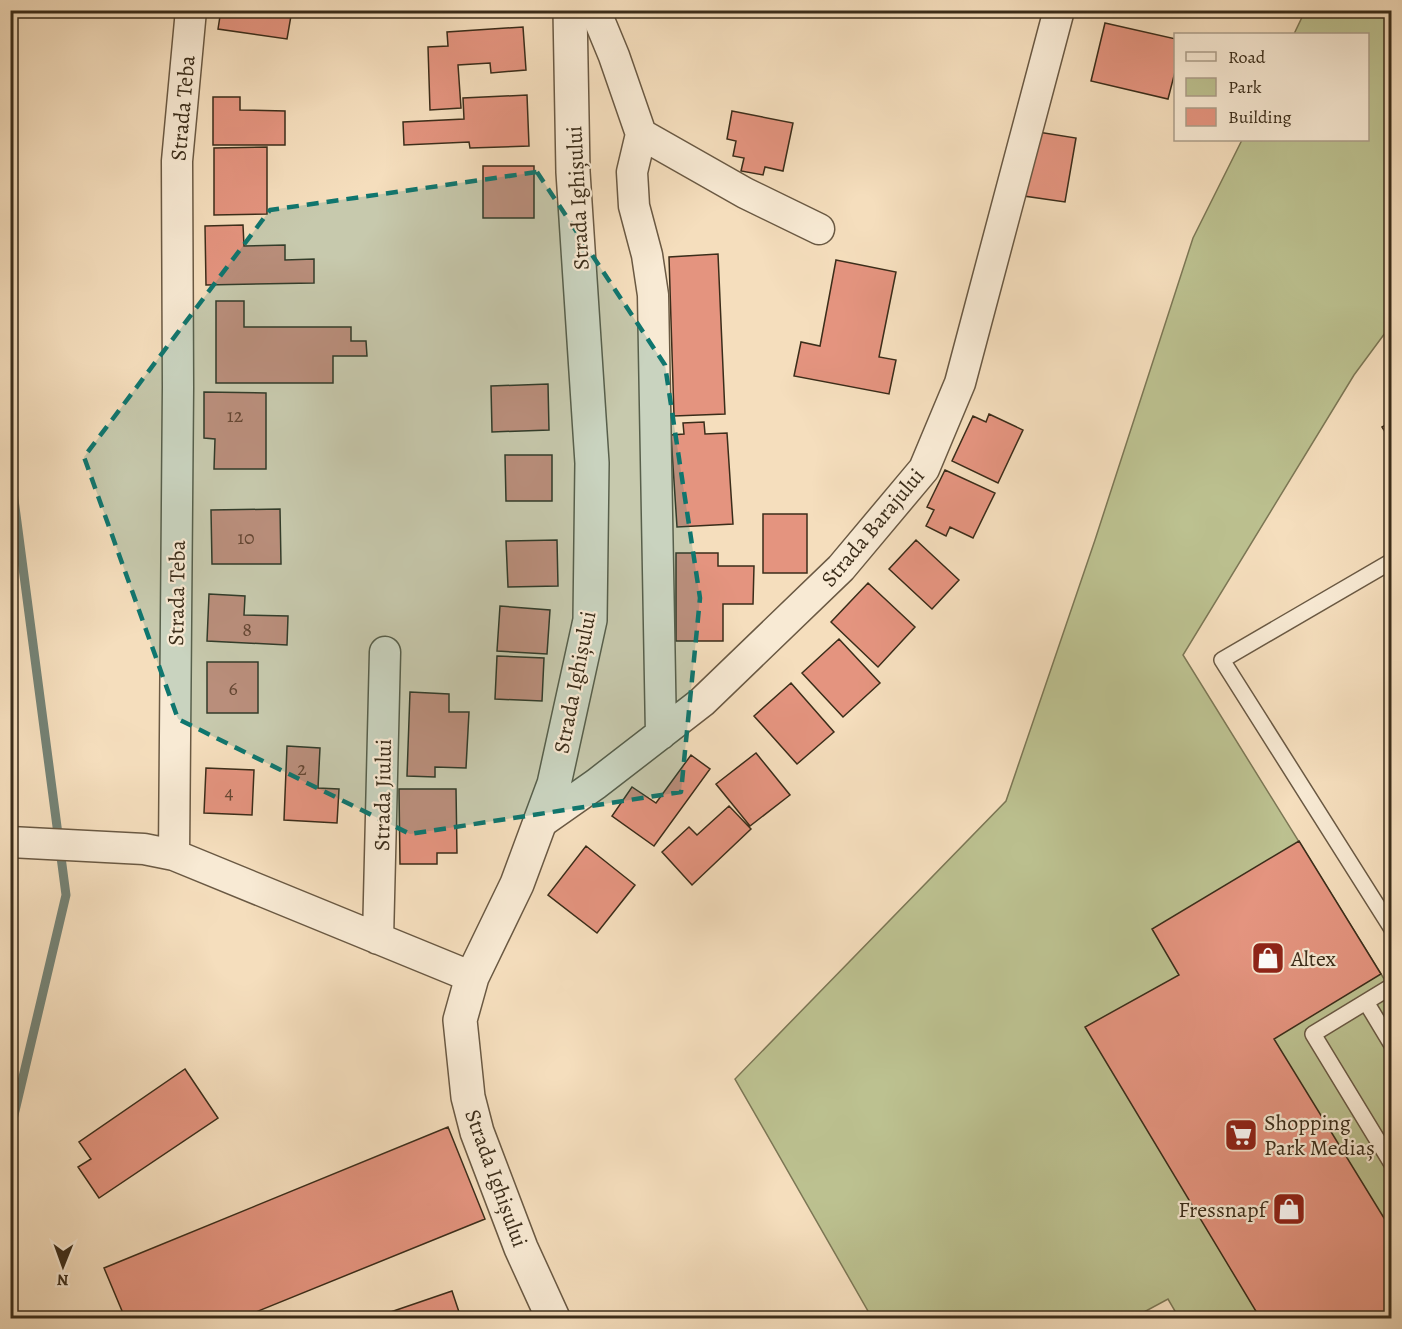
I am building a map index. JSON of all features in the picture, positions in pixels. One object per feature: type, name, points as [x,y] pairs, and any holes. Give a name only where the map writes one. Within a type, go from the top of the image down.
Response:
[{"type":"street","name":"Strada Teba","points":[[174,855],[178,398],[177,161],[191,10]]},
{"type":"street","name":"Strada Ighișului","points":[[553,1318],[521,1248],[477,1132],[468,1097],[460,1020],[472,977],[517,884],[554,784],[590,620],[592,463],[573,172],[570,10]]},
{"type":"street","points":[[595,10],[641,134],[632,172],[634,206],[647,255],[653,295],[661,734]]},
{"type":"street","name":"Strada Barajului","points":[[539,824],[702,702],[841,568],[924,469],[960,384],[1059,10]]},
{"type":"street","points":[[641,134],[745,193],[819,229]]},
{"type":"street","name":"Strada Jiului","points":[[378,939],[385,652]]},
{"type":"street","points":[[10,842],[144,849],[174,855],[472,977]]},
{"type":"lane","points":[[1392,561],[1222,660],[1392,929]]},
{"type":"lane","points":[[1392,986],[1313,1034],[1392,1164]]},
{"type":"lane","points":[[1366,1002],[1392,1045]]},
{"type":"highlighted area","points":[[537,172],[665,365],[700,598],[681,792],[410,834],[178,719],[84,457],[270,210]]},
{"type":"green space","points":[[1305,11],[1391,11],[1391,325],[1354,375],[1183,655],[1391,990],[1391,1318],[1179,1318],[1168,1299],[1133,1318],[872,1318],[735,1079],[1006,801],[1095,540],[1193,238],[1242,141],[1369,141],[1369,33],[1294,33]]},
{"type":"building","points":[[221,10],[292,10],[287,39],[218,29]]},
{"type":"building","points":[[1105,23],[1174,39],[1174,76],[1168,99],[1091,81]]},
{"type":"building","points":[[523,27],[526,70],[491,73],[490,63],[458,65],[461,108],[430,110],[428,47],[448,46],[447,32]]},
{"type":"building","points":[[527,95],[529,146],[470,148],[469,142],[404,145],[403,122],[464,119],[463,98]]},
{"type":"building","points":[[213,97],[240,97],[240,110],[285,111],[285,145],[213,145]]},
{"type":"building","points":[[732,111],[793,123],[783,171],[765,167],[763,175],[741,171],[744,158],[733,156],[736,141],[727,139]]},
{"type":"building","points":[[1038,132],[1076,138],[1065,202],[1024,196]]},
{"type":"building","points":[[267,147],[267,214],[214,215],[214,148]]},
{"type":"building","points":[[483,166],[534,166],[534,218],[483,218]]},
{"type":"building","points":[[243,225],[244,246],[285,245],[285,260],[314,259],[314,283],[206,285],[205,226]]},
{"type":"building","points":[[718,254],[725,414],[674,416],[669,257]]},
{"type":"building","points":[[836,260],[896,272],[879,357],[896,360],[889,394],[794,376],[801,342],[820,346]]},
{"type":"building","points":[[216,301],[244,301],[244,327],[351,327],[351,341],[366,341],[367,356],[333,356],[333,383],[216,383]]},
{"type":"building","points":[[548,384],[549,430],[492,432],[491,386]]},
{"type":"building","points":[[204,392],[266,393],[266,469],[214,469],[215,439],[204,438]]},
{"type":"building","points":[[989,414],[1023,430],[998,483],[952,461],[973,416],[986,422]]},
{"type":"building","points":[[1392,421],[1392,443],[1382,427]]},
{"type":"building","points":[[704,422],[705,434],[727,433],[733,524],[677,527],[671,435],[684,434],[683,423]]},
{"type":"building","points":[[505,455],[552,455],[552,501],[506,501]]},
{"type":"building","points":[[945,470],[995,493],[973,538],[950,527],[946,536],[926,526],[934,510],[927,507]]},
{"type":"building","points":[[280,509],[281,564],[212,564],[211,510]]},
{"type":"building","points":[[763,514],[807,514],[807,573],[763,573]]},
{"type":"building","points":[[557,540],[558,586],[508,587],[506,541]]},
{"type":"building","points":[[916,540],[959,580],[932,609],[889,569]]},
{"type":"building","points":[[676,553],[718,553],[718,566],[754,566],[753,604],[723,604],[723,641],[676,641]]},
{"type":"building","points":[[868,583],[915,627],[878,667],[831,622]]},
{"type":"building","points":[[209,594],[245,596],[244,615],[288,616],[287,645],[207,641]]},
{"type":"building","points":[[500,606],[550,610],[547,654],[497,651]]},
{"type":"building","points":[[839,639],[880,683],[843,717],[802,673]]},
{"type":"building","points":[[497,656],[544,658],[542,701],[495,699]]},
{"type":"building","points":[[207,662],[258,662],[258,713],[207,713]]},
{"type":"building","points":[[791,683],[834,732],[797,764],[754,716]]},
{"type":"building","points":[[410,692],[449,694],[449,712],[469,712],[466,768],[435,767],[435,777],[407,776]]},
{"type":"building","points":[[287,746],[320,748],[318,788],[339,789],[337,823],[284,820]]},
{"type":"building","points":[[756,753],[790,795],[750,826],[716,784]]},
{"type":"building","points":[[691,755],[710,769],[654,846],[612,816],[632,787],[656,803]]},
{"type":"building","points":[[206,768],[254,770],[252,815],[204,813]]},
{"type":"building","points":[[399,789],[456,789],[457,853],[437,853],[437,864],[400,864]]},
{"type":"building","points":[[729,806],[751,829],[692,885],[662,852],[689,827],[697,835]]},
{"type":"building","name":"Shopping Park Mediaș","points":[[1299,841],[1381,974],[1274,1039],[1392,1231],[1392,1318],[1260,1318],[1085,1027],[1179,975],[1152,929]]},
{"type":"building","points":[[586,846],[635,885],[597,933],[548,895]]},
{"type":"building","points":[[185,1069],[218,1118],[99,1198],[78,1167],[91,1159],[79,1142]]},
{"type":"building","points":[[448,1127],[485,1219],[241,1318],[125,1318],[104,1268]]},
{"type":"building","points":[[452,1291],[461,1318],[373,1318]]},
{"type":"waterway","points":[[10,469],[66,895],[10,1132]]},
{"type":"place","name":"Altex","points":[[1268,958]]},
{"type":"place","name":"Shopping Park Mediaș","points":[[1241,1135]]},
{"type":"place","name":"Fressnapf","points":[[1289,1209]]}]
